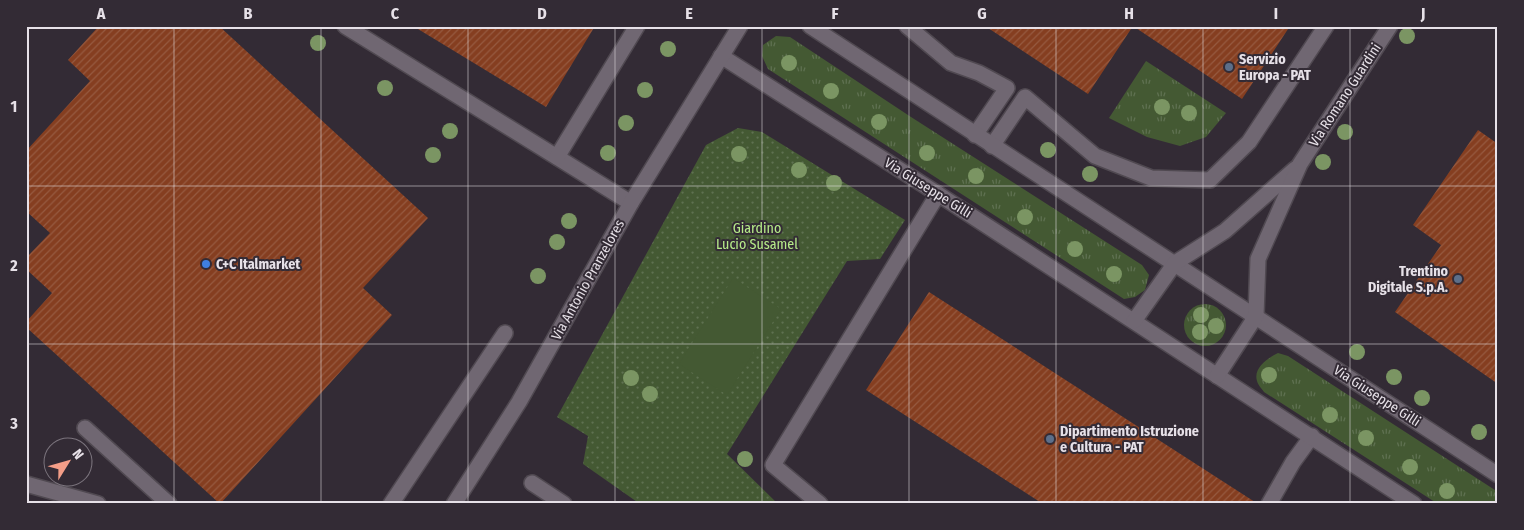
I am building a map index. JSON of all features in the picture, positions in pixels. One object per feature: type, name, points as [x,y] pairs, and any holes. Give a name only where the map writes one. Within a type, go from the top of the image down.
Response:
[{"type":"street","points":[[345,26],[631,203]]},
{"type":"street","points":[[557,157],[637,26]]},
{"type":"street","name":"Via Antonio Pranzelores","points":[[454,504],[519,402],[631,203],[740,26]]},
{"type":"street","name":"Via Giuseppe Gilli","points":[[810,26],[1498,475]]},
{"type":"street","points":[[907,26],[951,63],[979,73],[1007,88],[975,135]]},
{"type":"street","points":[[992,146],[1025,97],[1095,156],[1151,178],[1210,180],[1249,142],[1326,26]]},
{"type":"street","name":"Via Romano Guardini","points":[[1256,316],[1258,259],[1300,164],[1390,26]]},
{"type":"street","name":"Via Giuseppe Gilli","points":[[720,56],[938,194],[1414,504]]},
{"type":"street","name":"Via Romano Guardini","points":[[1175,263],[1225,231],[1300,164]]},
{"type":"street","points":[[820,504],[773,465],[938,194]]},
{"type":"street","points":[[1134,322],[1175,263]]},
{"type":"street","points":[[1217,376],[1256,316]]},
{"type":"street","points":[[391,504],[505,333]]},
{"type":"street","points":[[85,428],[169,504]]},
{"type":"street","points":[[1269,504],[1293,462],[1312,436]]},
{"type":"street","points":[[532,483],[564,504]]},
{"type":"street","points":[[26,484],[98,504]]},
{"type":"green space","points":[[776,36],[790,37],[1142,265],[1149,275],[1145,290],[1135,297],[1124,299],[768,69],[762,56],[763,45]]},
{"type":"green space","points":[[1146,61],[1226,113],[1206,137],[1180,146],[1147,137],[1109,118]]},
{"type":"green space","name":"Giardino Lucio Susamel","points":[[738,128],[762,132],[905,220],[880,259],[847,261],[727,454],[778,504],[640,504],[583,464],[588,436],[557,417],[706,145]]},
{"type":"green space","points":[[733,278],[781,309],[727,395],[679,364]]},
{"type":"green space","points":[[1209,304],[1217,307],[1223,313],[1226,325],[1223,337],[1217,343],[1201,346],[1193,343],[1187,337],[1184,321],[1187,313],[1193,307]]},
{"type":"green space","points":[[1278,353],[1288,356],[1498,492],[1498,504],[1438,504],[1264,392],[1258,382],[1257,372],[1266,361]]},
{"type":"building","name":"C+C Italmarket","points":[[99,26],[219,26],[428,218],[363,288],[392,315],[220,504],[26,327],[26,322],[52,293],[26,269],[26,258],[50,233],[26,211],[26,151],[90,81],[68,60]]},
{"type":"building","points":[[413,26],[595,26],[546,107]]},
{"type":"building","points":[[985,26],[1133,26],[1088,94]]},
{"type":"building","name":"Servizio Europa - PAT","points":[[1133,26],[1290,26],[1242,99]]},
{"type":"building","name":"Trentino Digitale S.p.A.","points":[[1478,130],[1498,144],[1498,384],[1395,312],[1441,245],[1413,225]]},
{"type":"building","name":"Dipartimento Istruzione e Cultura - PAT","points":[[929,292],[1258,504],[1043,504],[866,390]]},
{"type":"place","name":"Servizio Europa - PAT","points":[[1229,67]]},
{"type":"place","name":"C+C Italmarket","points":[[206,264]]},
{"type":"place","name":"Trentino Digitale S.p.A.","points":[[1458,279]]},
{"type":"place","name":"Dipartimento Istruzione e Cultura - PAT","points":[[1050,439]]}]
